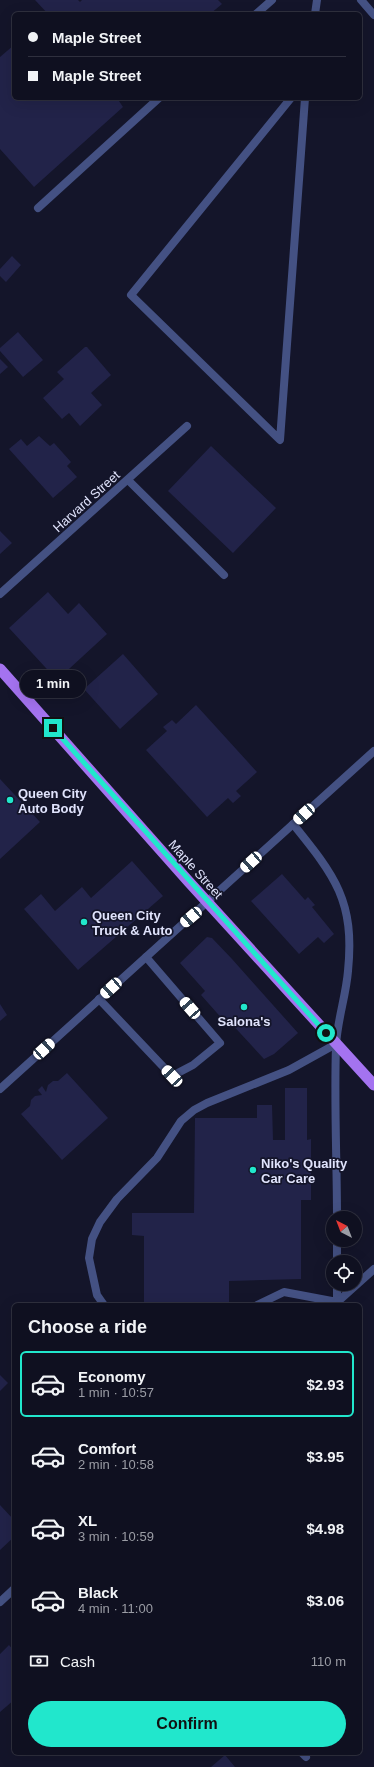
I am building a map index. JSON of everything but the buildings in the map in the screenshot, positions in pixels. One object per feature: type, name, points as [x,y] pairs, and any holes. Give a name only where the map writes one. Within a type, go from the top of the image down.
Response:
[{"type":"main road","name":"Maple Street","points":[[0,669],[207,902],[374,1085]]},
{"type":"street","points":[[258,12],[272,0]]},
{"type":"street","points":[[315,12],[317,0]]},
{"type":"street","points":[[361,0],[374,15]]},
{"type":"street","points":[[38,208],[157,100]]},
{"type":"street","points":[[289,100],[132,294],[280,440],[305,100]]},
{"type":"street","name":"Harvard Street","points":[[0,594],[187,426]]},
{"type":"street","points":[[128,480],[224,575]]},
{"type":"street","points":[[0,1089],[374,751]]},
{"type":"street","points":[[293,824],[334,879],[345,907],[349,934],[348,971],[336,1044],[337,1211]]},
{"type":"street","points":[[100,999],[172,1076],[193,1065],[220,1043],[146,957]]},
{"type":"street","points":[[103,1303],[97,1295],[89,1258],[92,1239],[100,1222],[118,1199],[157,1158],[181,1121],[194,1110],[207,1102],[288,1070],[336,1044]]},
{"type":"street","points":[[336,1303],[374,1269]]},
{"type":"street","points":[[336,1303],[337,1291]]},
{"type":"street","points":[[261,1303],[284,1292],[336,1303]]},
{"type":"street","points":[[0,1602],[12,1592]]},
{"type":"place","name":"Queen City Auto Body","points":[[10,800]]},
{"type":"place","name":"Queen City Truck & Auto","points":[[84,922]]},
{"type":"place","name":"Salona's","points":[[244,1007]]},
{"type":"place","name":"Niko's Quality Car Care","points":[[253,1170]]},
{"type":"route","points":[[53,728],[207,902],[326,1033]]}]
